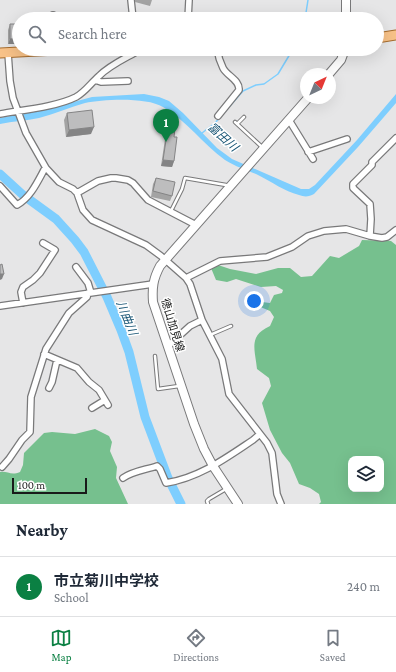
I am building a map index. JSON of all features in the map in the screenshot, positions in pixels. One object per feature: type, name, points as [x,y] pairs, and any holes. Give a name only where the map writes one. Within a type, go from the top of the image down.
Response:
[{"type":"main road","points":[[384,37],[396,34]]},
{"type":"street","points":[[131,0],[132,12]]},
{"type":"street","points":[[188,12],[189,0]]},
{"type":"street","points":[[346,0],[346,12]]},
{"type":"street","points":[[4,53],[13,98],[22,124],[46,168],[59,182],[73,189],[77,193],[83,210],[92,220],[146,245],[166,260],[186,278],[190,284],[202,320],[222,359],[229,394],[267,443],[272,453],[277,494],[280,504]]},
{"type":"street","points":[[0,114],[42,107],[74,98],[118,61],[128,56]]},
{"type":"street","points":[[218,116],[240,87],[223,68],[219,56]]},
{"type":"street","points":[[334,68],[342,56]]},
{"type":"street","points":[[95,80],[101,82],[128,81]]},
{"type":"street","name":"徳山加見線","points":[[238,504],[213,466],[194,424],[153,302],[153,284],[160,266],[303,104]]},
{"type":"street","points":[[289,120],[313,159]]},
{"type":"street","points":[[308,152],[347,138]]},
{"type":"street","points":[[370,236],[370,204],[353,188],[353,184],[372,166],[372,162],[396,138]]},
{"type":"street","points":[[0,186],[17,205],[22,202],[31,192],[46,168]]},
{"type":"street","points":[[77,193],[98,181],[116,178],[128,180],[133,183],[148,200],[196,225]]},
{"type":"street","points":[[186,278],[220,261],[267,257],[292,247],[308,236],[324,231],[346,229],[382,238],[387,237],[396,230]]},
{"type":"street","points":[[23,303],[23,287],[33,280],[40,272],[54,250],[43,243]]},
{"type":"street","points":[[2,467],[22,440],[30,432],[32,396],[44,354],[60,324],[75,306],[87,297],[89,293],[88,283],[76,267]]},
{"type":"street","points":[[0,306],[153,284]]},
{"type":"street","points":[[168,346],[190,326],[202,320]]},
{"type":"street","points":[[44,354],[78,368],[89,382],[99,390],[106,403],[92,408]]},
{"type":"street","points":[[49,388],[52,382],[57,360]]},
{"type":"street","points":[[123,478],[134,471],[142,471],[157,466],[160,469],[166,483],[193,476],[213,466],[260,434]]},
{"type":"lane","points":[[244,117],[236,123],[263,149]]},
{"type":"lane","points":[[171,211],[182,189],[185,178],[226,185],[229,188]]},
{"type":"lane","points":[[210,336],[231,326]]},
{"type":"lane","points":[[156,356],[158,389],[181,386]]},
{"type":"lane","points":[[208,504],[207,501],[209,499],[228,488]]},
{"type":"green space","points":[[362,240],[391,241],[396,245],[396,504],[319,504],[321,502],[319,494],[310,488],[299,484],[290,463],[282,453],[270,430],[262,403],[271,386],[269,378],[257,369],[254,349],[254,344],[258,334],[270,326],[274,317],[270,311],[258,306],[257,299],[262,302],[270,303],[274,295],[282,293],[283,290],[276,286],[261,287],[236,279],[227,282],[216,280],[211,268],[218,265],[256,274],[278,268],[290,268],[301,277],[312,276],[330,256],[339,258],[359,246]]},
{"type":"green space","points":[[95,429],[109,436],[112,442],[110,451],[117,467],[116,478],[128,504],[0,504],[0,472],[14,474],[20,472],[23,465],[24,453],[44,433],[52,432],[75,434]]},
{"type":"water","points":[[144,94],[169,101],[183,113],[217,148],[232,159],[301,189],[309,189],[315,185],[357,140],[396,94],[396,103],[358,147],[314,194],[310,196],[301,196],[288,191],[225,160],[180,119],[156,104],[136,100],[114,100],[85,103],[39,118],[0,124],[0,118],[44,110],[92,97]]},
{"type":"water","points":[[0,170],[25,193],[22,196],[0,178]]},
{"type":"building","points":[[10,24],[12,24],[12,39],[10,39]]},
{"type":"building","points":[[92,110],[94,127],[69,130],[67,113]]},
{"type":"building","points":[[168,127],[175,128],[174,137],[177,137],[174,161],[163,160]]},
{"type":"building","points":[[156,178],[175,182],[172,196],[153,191]]},
{"type":"building","points":[[2,264],[4,274],[0,274],[0,265]]},
{"type":"waterway","points":[[306,12],[308,0]]},
{"type":"waterway","name":"富田川","points":[[202,133],[215,123],[243,91],[256,85],[264,84],[278,74],[289,56]]},
{"type":"waterway","name":"川曲川","points":[[0,174],[23,195],[56,219],[84,252],[107,297],[121,330],[129,352],[145,417],[168,478],[181,504]]},
{"type":"place","name":"市立菊川中学校","points":[[166,142]]}]
